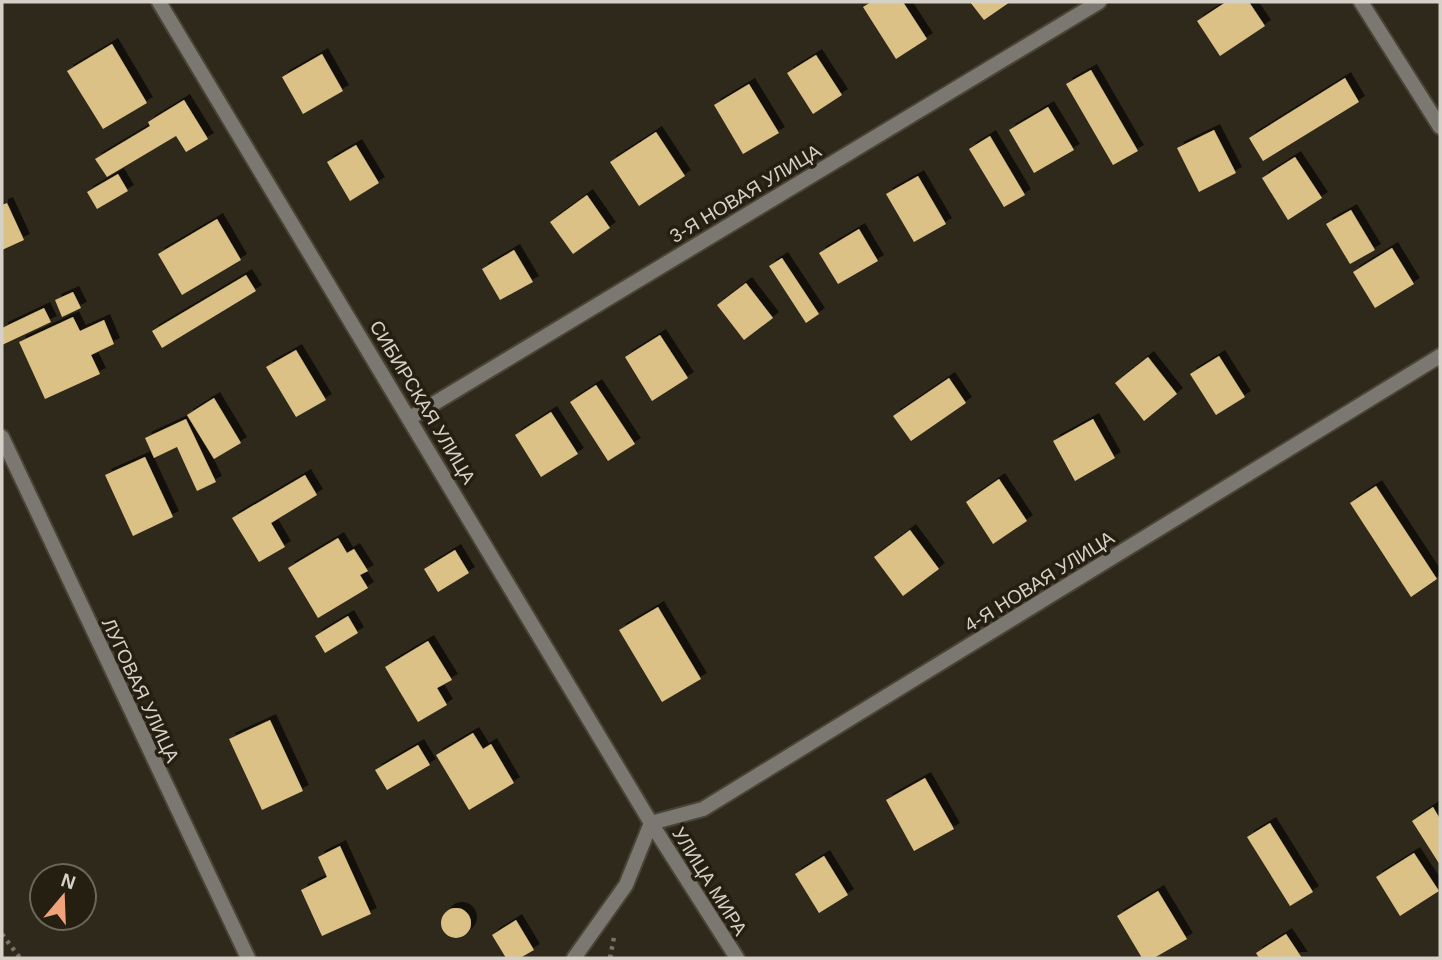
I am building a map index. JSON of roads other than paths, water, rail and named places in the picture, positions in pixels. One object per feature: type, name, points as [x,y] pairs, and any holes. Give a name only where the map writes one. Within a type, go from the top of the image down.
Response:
[{"type":"street","name":"СИБИРСКАЯ УЛИЦА","points":[[159,2],[651,823]]},
{"type":"street","name":"3-Я НОВАЯ УЛИЦА","points":[[410,418],[1099,2]]},
{"type":"street","points":[[1361,2],[1440,127]]},
{"type":"street","name":"4-Я НОВАЯ УЛИЦА","points":[[651,823],[703,809],[1440,356]]},
{"type":"street","name":"ЛУГОВАЯ УЛИЦА","points":[[2,437],[248,958]]},
{"type":"street","points":[[574,958],[626,885],[651,823]]},
{"type":"street","name":"УЛИЦА МИРА","points":[[651,823],[737,958]]}]
